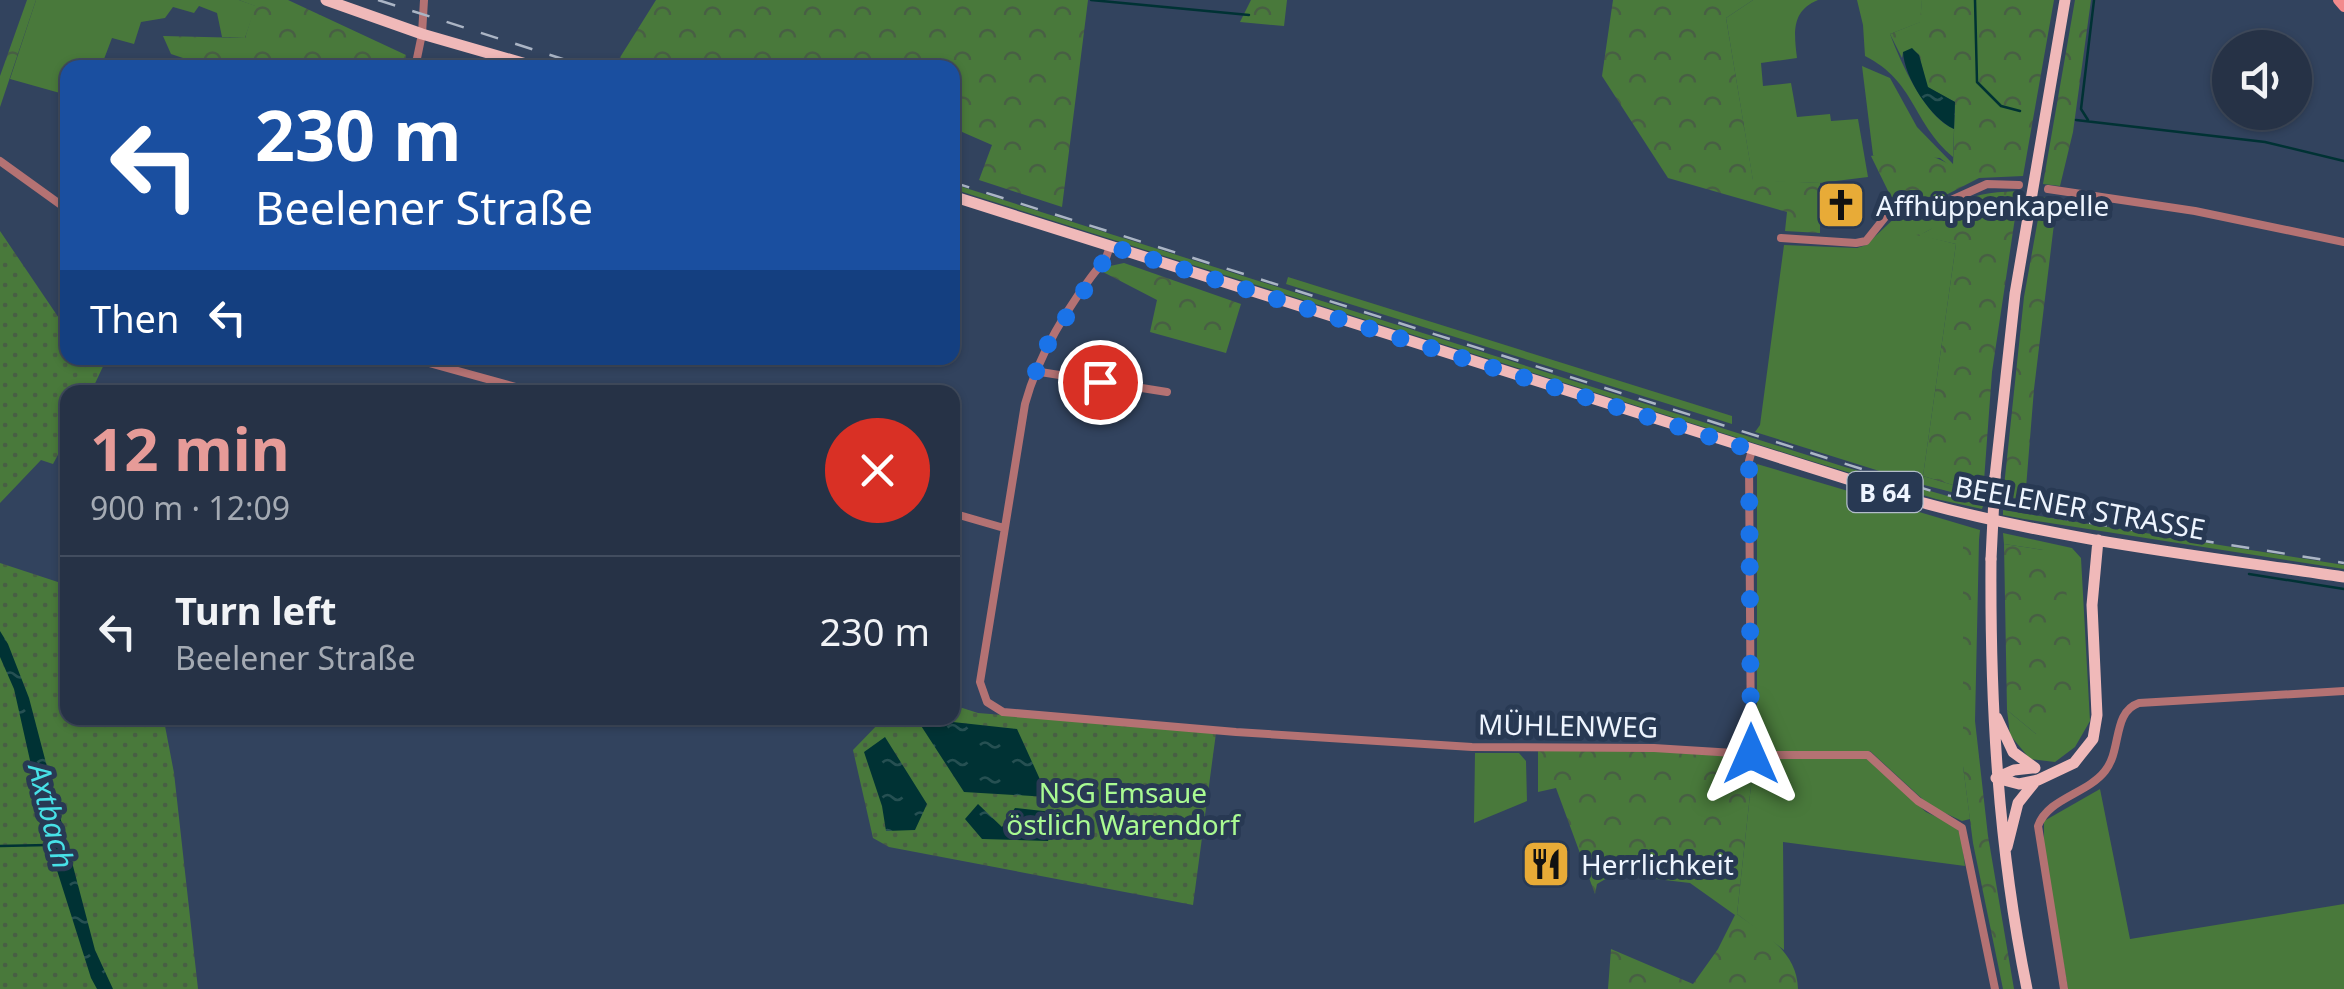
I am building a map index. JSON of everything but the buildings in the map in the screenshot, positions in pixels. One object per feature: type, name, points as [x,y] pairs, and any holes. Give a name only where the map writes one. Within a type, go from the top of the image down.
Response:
[{"type":"main road","points":[[326,0],[512,60]]},
{"type":"main road","points":[[2027,989],[1996,778],[1991,559],[1995,477],[2015,294],[2065,0]]},
{"type":"main road","name":"BEELENER STRASSE","points":[[960,199],[1958,512],[2098,540],[2344,577]]},
{"type":"main road","points":[[1996,778],[2014,770],[2037,774],[2061,770],[2085,753],[2097,724],[2092,618],[2098,540]]},
{"type":"main road","points":[[1992,703],[2008,746],[2037,774]]},
{"type":"main road","points":[[2005,856],[2018,803],[2037,774]]},
{"type":"street","points":[[416,60],[424,0]]},
{"type":"street","points":[[2338,0],[2344,7]]},
{"type":"street","points":[[0,162],[60,204]]},
{"type":"street","points":[[1781,238],[1856,244],[1866,241],[1890,210],[1900,206],[1948,202],[1987,184],[2018,185]]},
{"type":"street","points":[[2048,189],[2194,211],[2344,242]]},
{"type":"street","points":[[960,515],[1004,528],[1034,371],[1110,246]]},
{"type":"street","points":[[436,365],[509,385]]},
{"type":"street","points":[[1034,371],[1167,392]]},
{"type":"street","points":[[1751,754],[1752,450]]},
{"type":"street","name":"MÜHLENWEG","points":[[1004,528],[980,682],[987,702],[1002,712],[1472,747],[1868,755],[1918,800],[1960,824],[1966,836],[1969,869],[1995,989]]},
{"type":"street","points":[[2064,989],[2038,826],[2048,810],[2090,785],[2106,770],[2128,708],[2140,703],[2344,690]]},
{"type":"green space","points":[[27,0],[36,0],[0,107],[0,76]]},
{"type":"green space","points":[[36,0],[239,0],[256,6],[245,38],[222,37],[217,13],[199,6],[194,13],[173,7],[165,18],[141,22],[134,44],[112,38],[104,60],[60,60],[60,93],[10,79]]},
{"type":"green space","points":[[239,0],[288,0],[406,55],[406,60],[189,60],[171,54],[163,36],[245,38],[255,6]]},
{"type":"green space","points":[[656,0],[1088,0],[1062,207],[979,180],[992,145],[960,131],[960,60],[618,60]]},
{"type":"green space","points":[[1251,0],[1287,0],[1284,26],[1240,22]]},
{"type":"green space","points":[[1613,0],[1753,0],[1726,18],[1753,180],[1820,183],[1820,233],[1785,231],[1787,212],[1668,178],[1602,76]]},
{"type":"green space","points":[[1753,0],[1818,0],[1803,10],[1796,24],[1797,58],[1761,63],[1763,86],[1791,83],[1797,117],[1830,114],[1831,121],[1858,119],[1868,177],[1820,183],[1753,181],[1726,18]]},
{"type":"green space","points":[[1857,0],[1922,0],[1921,22],[1890,34],[1924,101],[1943,123],[1954,129],[1953,157],[1929,130],[1894,78],[1865,56]]},
{"type":"green space","points":[[1922,0],[2054,0],[2023,176],[1979,178],[1944,196],[1892,199],[1871,156],[1914,152],[1953,166],[1955,102],[1927,87],[1919,55],[1903,52],[1902,58],[1890,34],[1920,22]]},
{"type":"green space","points":[[2075,0],[2091,0],[2073,132],[2060,186],[2043,184]]},
{"type":"green space","points":[[1862,66],[1890,78],[1917,127],[1953,168],[1940,158],[1873,155]]},
{"type":"green space","points":[[960,186],[1845,467],[1983,506],[1982,509],[1936,499],[960,191]]},
{"type":"green space","points":[[2019,191],[1992,372],[1983,494],[1923,476],[1956,244],[1916,235],[1929,230],[1970,198]]},
{"type":"green space","points":[[2042,197],[2057,199],[2025,500],[2003,496],[2024,297]]},
{"type":"green space","points":[[1952,208],[1937,226],[1920,235],[1956,244],[1923,476],[1983,494],[1982,500],[1755,432],[1760,425],[1784,245],[1857,248],[1866,245],[1901,212]]},
{"type":"green space","points":[[0,231],[60,320],[60,365],[104,365],[94,385],[60,385],[60,451],[53,464],[41,460],[0,503]]},
{"type":"green space","points":[[1124,263],[1241,304],[1226,353],[1150,332],[1157,300],[1103,272]]},
{"type":"green space","points":[[1288,277],[1732,416],[1732,424],[1286,284]]},
{"type":"green space","points":[[1757,464],[1980,530],[1979,540],[1963,541],[1963,766],[1970,819],[1962,821],[1930,806],[1870,751],[1765,752],[1757,746]]},
{"type":"green space","points":[[2003,510],[2344,565],[2344,569],[2024,519],[2003,515]]},
{"type":"green space","points":[[2003,533],[2072,548],[2081,558],[2090,721],[2075,747],[2055,762],[2030,759],[2010,735],[2007,710],[2036,734],[2043,550],[2004,544]]},
{"type":"green space","points":[[1963,540],[1979,540],[1975,721],[1988,836],[2014,989],[2003,989],[1973,843],[1963,766]]},
{"type":"green space","points":[[2004,544],[2043,550],[2066,586],[2074,695],[2069,708],[2036,734],[2007,710]]},
{"type":"green space","points":[[0,563],[60,583],[60,725],[165,725],[198,989],[0,989]]},
{"type":"green space","name":"NSG Emsaue östlich Warendorf","points":[[960,707],[978,713],[1216,733],[1193,905],[889,847],[873,838],[853,750],[877,725],[960,725]]},
{"type":"green space","points":[[1538,751],[1653,751],[1754,758],[1737,914],[1786,954],[1798,989],[1608,989],[1611,949],[1693,984],[1718,949],[1735,915],[1690,883],[1614,874],[1597,884],[1595,894],[1556,788],[1538,792]]},
{"type":"green space","points":[[1475,753],[1519,753],[1526,761],[1527,801],[1474,823]]},
{"type":"green space","points":[[1754,758],[1866,758],[1926,812],[1956,826],[1965,866],[1783,842],[1784,950],[1737,914]]},
{"type":"green space","points":[[2100,789],[2130,939],[2344,904],[2344,989],[2068,989],[2044,853],[2044,821]]},
{"type":"water","points":[[1912,48],[1919,55],[1928,87],[1955,102],[1954,129],[1936,116],[1914,85],[1903,52]]},
{"type":"water","name":"Axtbach","points":[[0,631],[29,698],[95,950],[113,989],[97,989],[91,978],[49,845],[14,689],[0,657]]},
{"type":"water","points":[[960,723],[1017,729],[1048,797],[964,792],[921,725]]},
{"type":"water","points":[[885,737],[927,804],[915,830],[886,831],[864,752]]},
{"type":"water","points":[[978,804],[1002,827],[1015,808],[1061,813],[1048,841],[982,839],[965,819]]},
{"type":"waterway","points":[[1091,0],[1249,15]]},
{"type":"waterway","points":[[1975,0],[1977,82],[2001,106],[2020,111]]},
{"type":"waterway","points":[[2088,120],[2081,109],[2094,0]]},
{"type":"waterway","points":[[2076,120],[2265,142],[2344,161]]},
{"type":"waterway","points":[[2249,574],[2344,589]]},
{"type":"waterway","name":"Axtbach","points":[[0,846],[48,845]]},
{"type":"railway","points":[[378,0],[566,60]]},
{"type":"railway","points":[[960,185],[1941,494],[2053,517],[2344,563]]},
{"type":"place","name":"Affhüppenkapelle","points":[[1841,205]]},
{"type":"place","name":"Herrlichkeit","points":[[1546,864]]},
{"type":"route","points":[[1100,382],[1034,371],[1110,246],[1752,450],[1751,754]]}]
